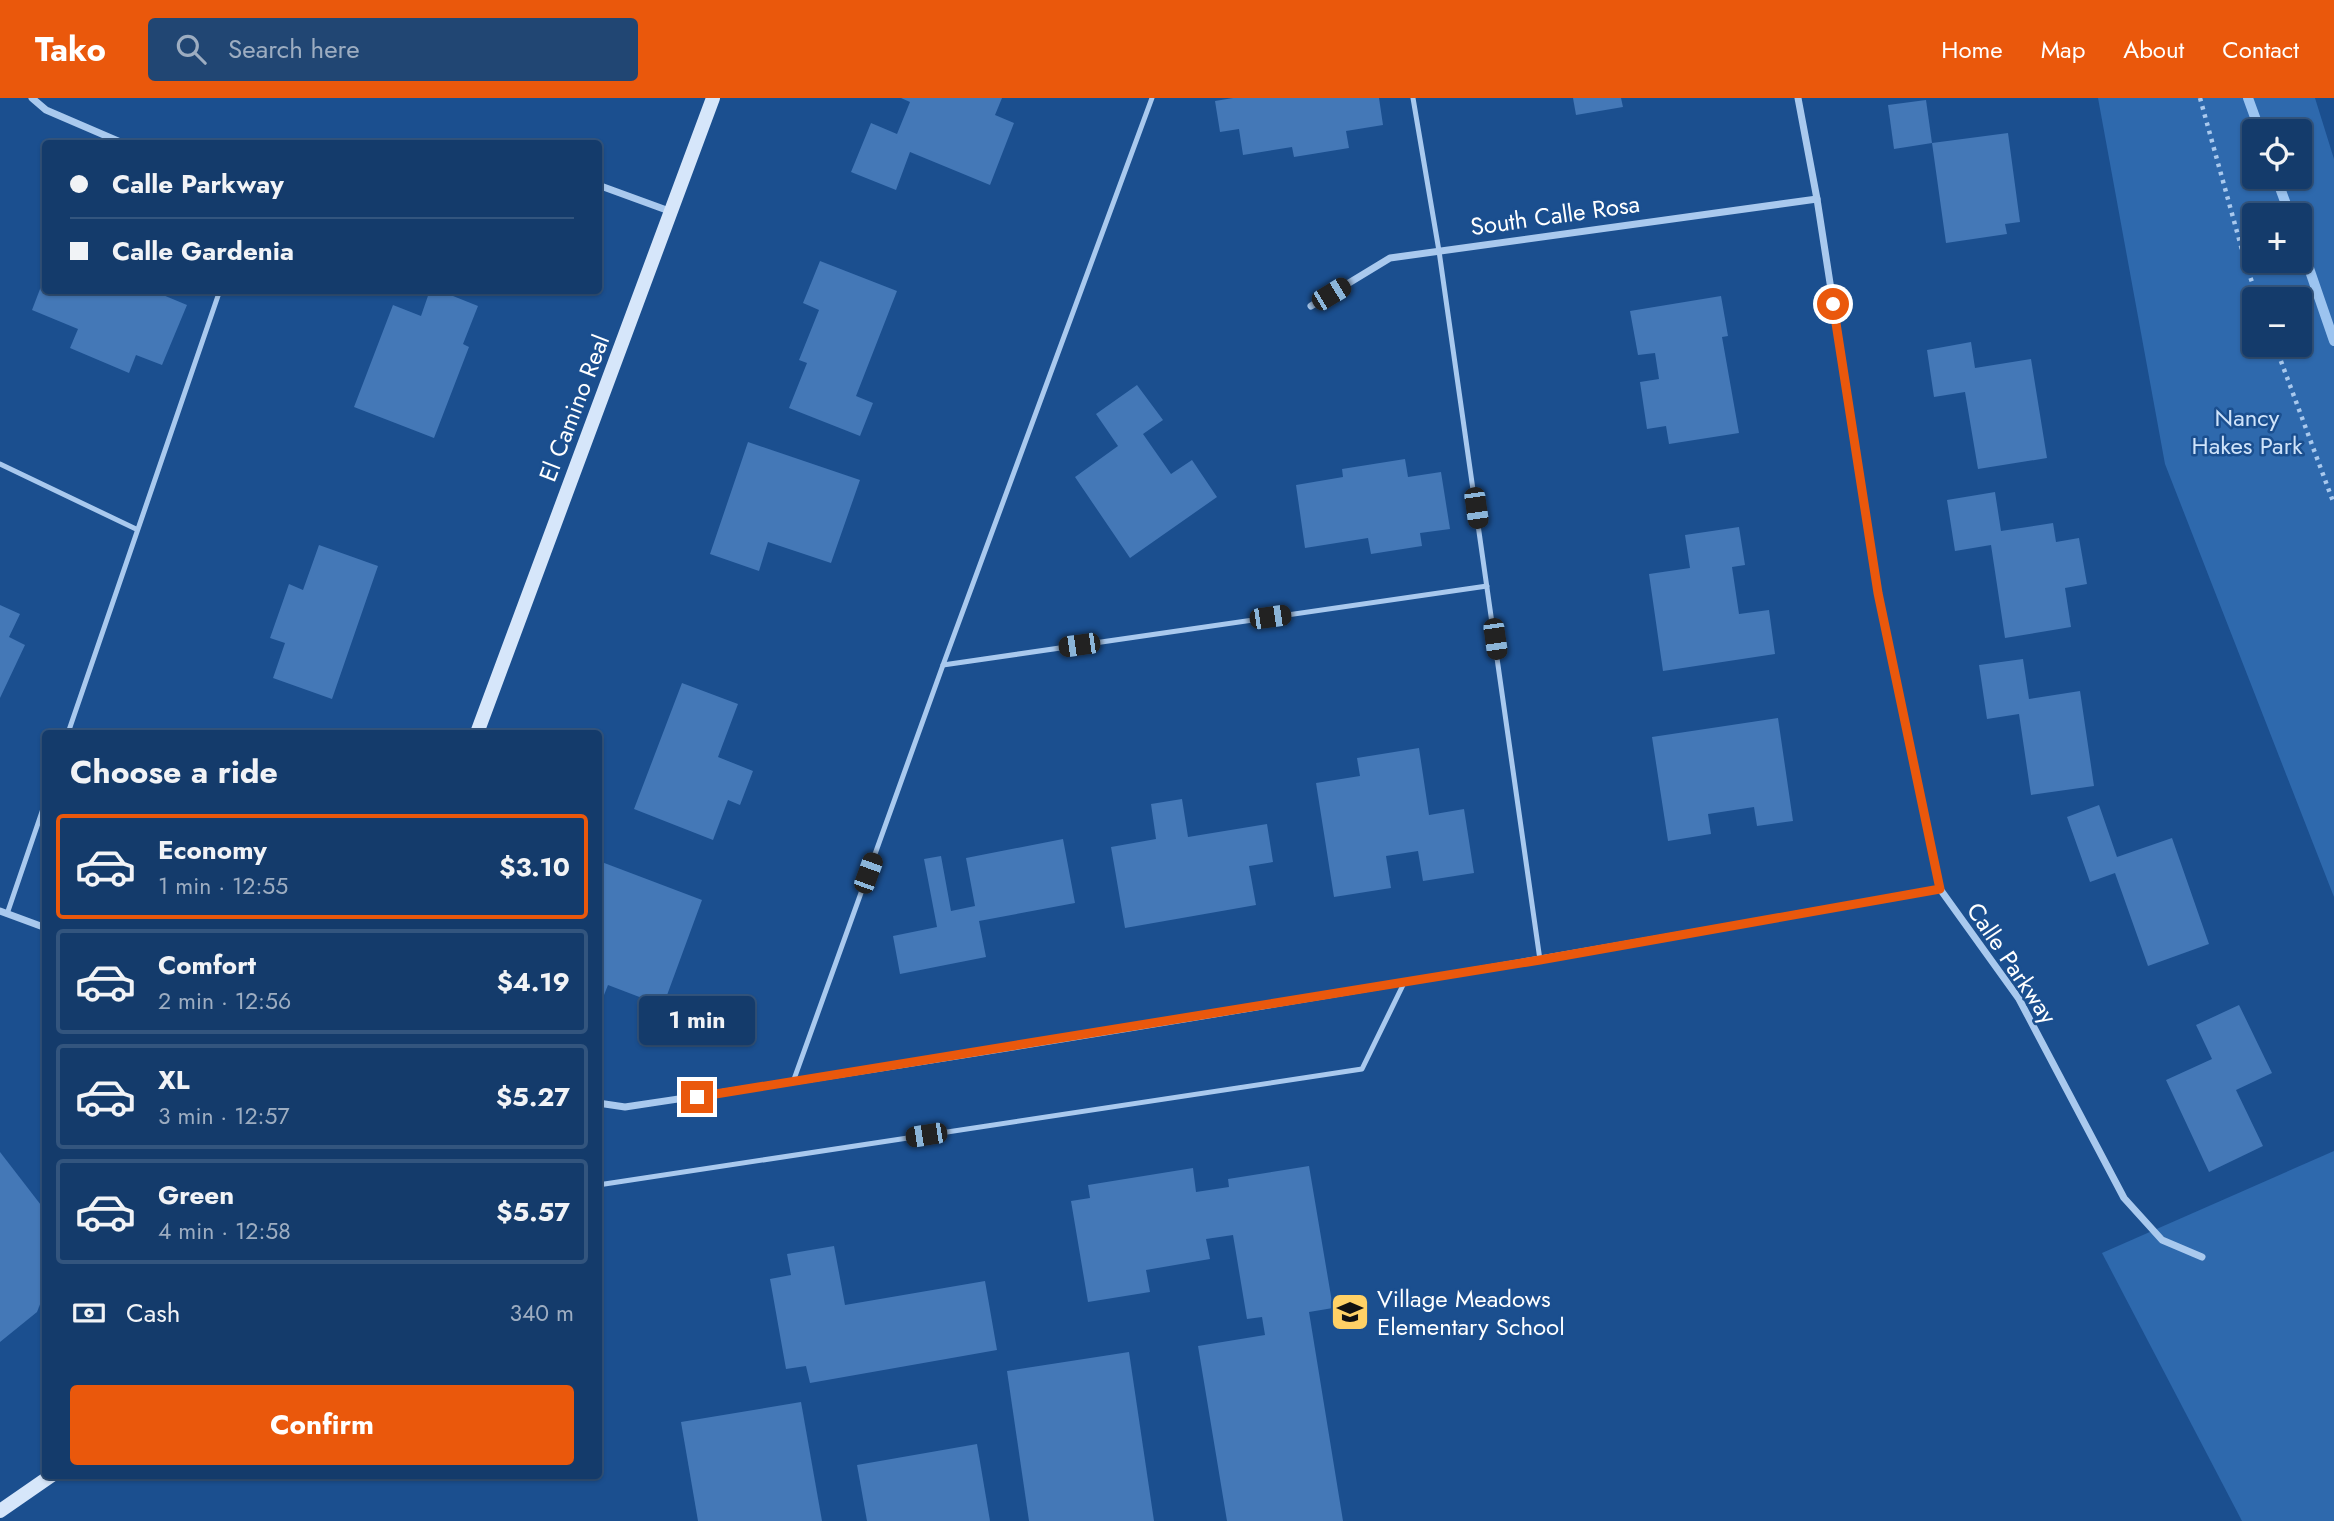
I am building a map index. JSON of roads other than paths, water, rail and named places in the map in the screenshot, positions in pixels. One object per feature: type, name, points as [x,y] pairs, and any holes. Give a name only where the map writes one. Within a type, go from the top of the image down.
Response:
[{"type":"street","points":[[32,98],[46,110],[116,140]]},
{"type":"street","name":"El Camino Real","points":[[478,730],[713,98]]},
{"type":"street","name":"Calle Parkway","points":[[1798,98],[1817,199],[1878,593],[1940,889],[2019,999],[2124,1198],[2162,1240],[2202,1257]]},
{"type":"street","points":[[602,186],[672,212]]},
{"type":"street","name":"South Calle Rosa","points":[[1311,306],[1390,258],[1817,199]]},
{"type":"street","points":[[602,1104],[625,1107],[793,1082],[1540,960],[1940,889]]},
{"type":"street","points":[[4,913],[42,927]]},
{"type":"street","points":[[0,1511],[46,1479]]},
{"type":"lane","points":[[793,1082],[1152,98]]},
{"type":"lane","points":[[1413,98],[1439,251],[1540,960]]},
{"type":"lane","points":[[69,730],[219,294]]},
{"type":"lane","points":[[0,464],[136,529]]},
{"type":"lane","points":[[943,665],[1488,586]]},
{"type":"lane","points":[[4,913],[42,811]]},
{"type":"lane","points":[[602,1184],[1362,1069],[1404,982]]},
{"type":"waterway","points":[[2248,98],[2256,119]]},
{"type":"waterway","points":[[2280,189],[2286,203]]},
{"type":"waterway","points":[[2311,273],[2334,341]]},
{"type":"place","name":"Village Meadows Elementary School","points":[[1350,1312]]},
{"type":"park label","name":"Nancy Hakes Park","points":[[2247,431]]}]
